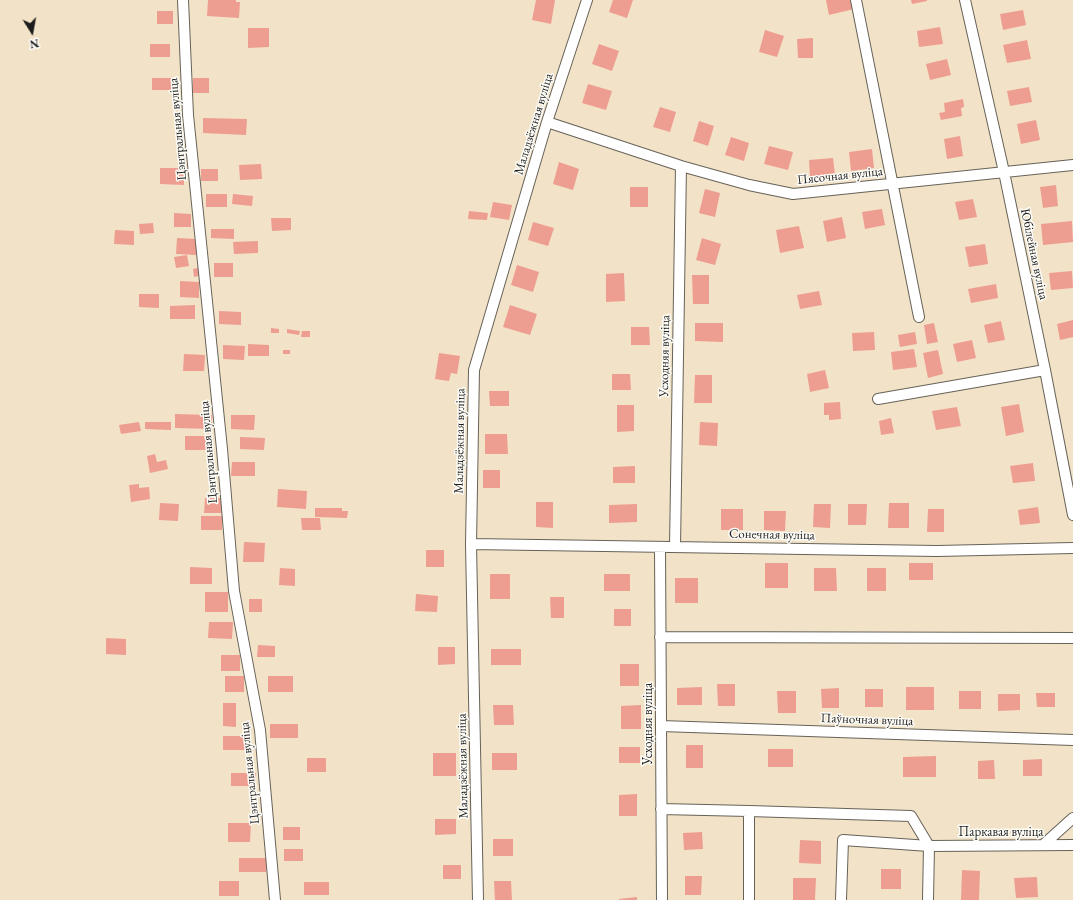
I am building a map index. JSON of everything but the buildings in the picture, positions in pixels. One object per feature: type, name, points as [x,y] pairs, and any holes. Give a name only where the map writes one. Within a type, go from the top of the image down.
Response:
[{"type":"street","name":"Цэнтральная вуліца","points":[[183,0],[188,115],[222,449],[234,591],[260,730],[276,900]]},
{"type":"street","name":"Маладзёжная вуліца","points":[[478,900],[471,544],[474,370],[547,122],[587,0]]},
{"type":"street","points":[[856,0],[919,317]]},
{"type":"street","name":"Юбілейная вуліца","points":[[966,0],[1004,172],[1073,515]]},
{"type":"street","name":"Пясочная вуліца","points":[[547,122],[681,166],[749,185],[793,194],[1073,165]]},
{"type":"street","name":"Усходняя вуліца","points":[[675,547],[681,166]]},
{"type":"street","points":[[878,399],[1045,370]]},
{"type":"street","name":"Сонечная вуліца","points":[[471,544],[937,551],[1073,548]]},
{"type":"street","name":"Усходняя вуліца","points":[[660,548],[662,900]]},
{"type":"street","points":[[660,637],[1073,638]]},
{"type":"street","name":"Паўночная вуліца","points":[[661,726],[1073,740]]},
{"type":"street","points":[[661,809],[912,816],[929,846],[928,900]]},
{"type":"street","points":[[749,811],[749,900]]},
{"type":"street","points":[[1043,845],[1073,818]]},
{"type":"street","name":"Паркавая вуліца","points":[[841,900],[843,840],[929,846],[1073,845]]}]
